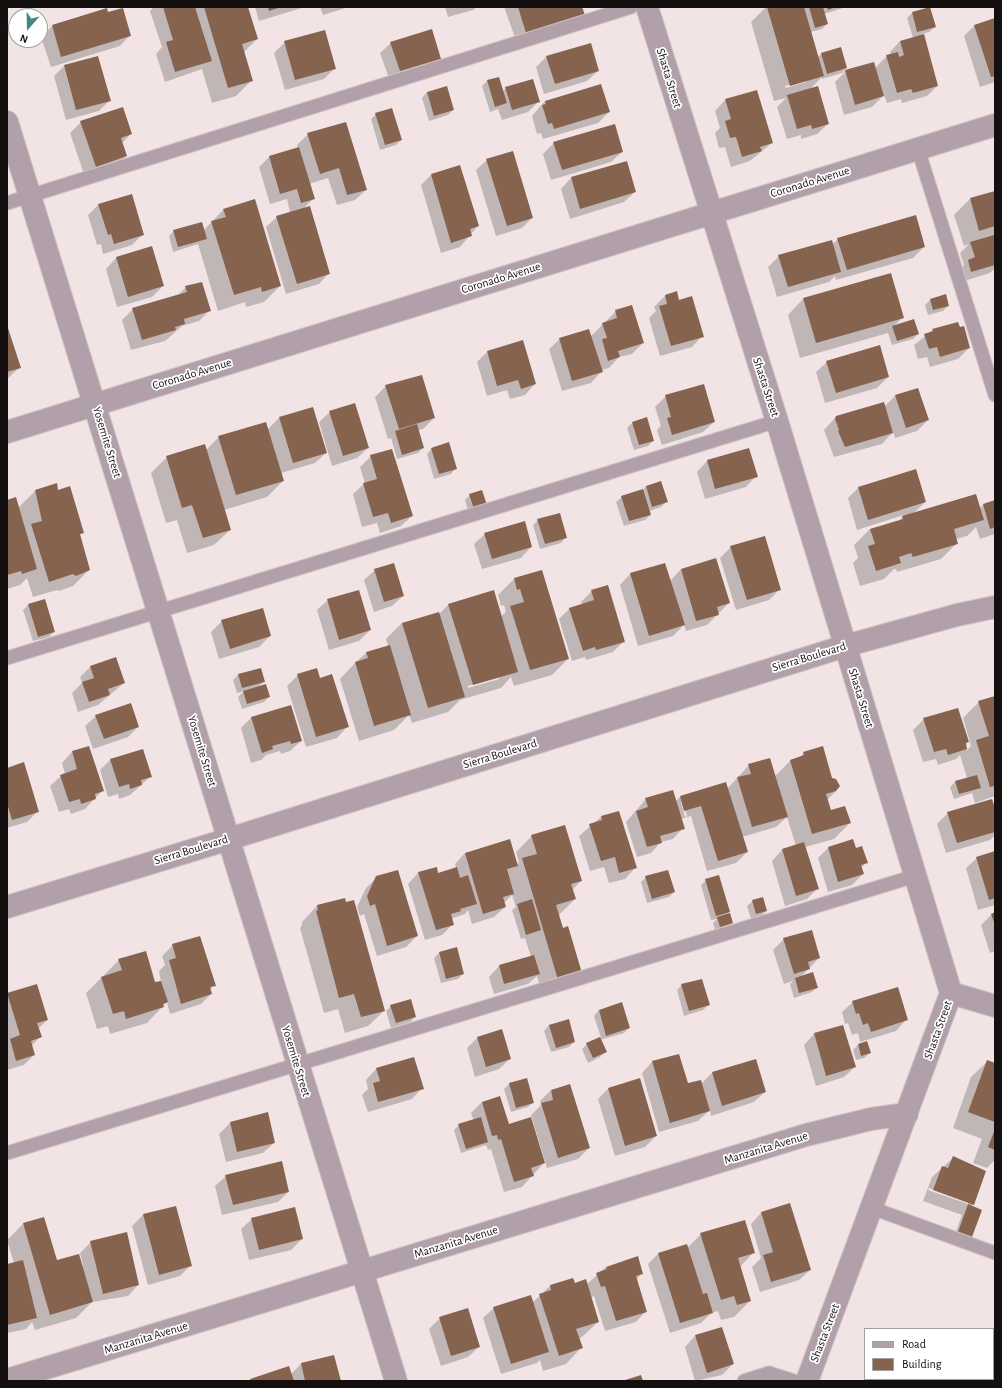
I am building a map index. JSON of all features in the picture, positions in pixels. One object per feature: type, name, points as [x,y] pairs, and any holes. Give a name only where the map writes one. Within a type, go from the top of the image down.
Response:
[{"type":"street","name":"Shasta Street","points":[[647,7],[777,420],[951,993],[807,1381]]},
{"type":"street","name":"Yosemite Street","points":[[7,122],[396,1381]]},
{"type":"street","name":"Coronado Avenue","points":[[7,432],[995,125]]},
{"type":"street","name":"Sierra Boulevard","points":[[7,907],[845,646],[957,615],[995,607]]},
{"type":"street","points":[[951,993],[995,1006]]},
{"type":"street","name":"Manzanita Avenue","points":[[7,1380],[806,1135],[871,1119],[907,1114]]},
{"type":"lane","points":[[7,203],[630,7]]},
{"type":"lane","points":[[918,149],[995,395]]},
{"type":"lane","points":[[7,658],[777,420]]},
{"type":"lane","points":[[7,1153],[915,876]]},
{"type":"lane","points":[[872,1208],[995,1253]]},
{"type":"lane","points":[[744,1381],[769,1373],[794,1381]]},
{"type":"building","points":[[163,7],[195,7],[212,61],[175,72],[166,42],[173,40]]},
{"type":"building","points":[[204,7],[248,7],[258,39],[242,44],[253,81],[228,88]]},
{"type":"building","points":[[268,7],[281,7],[269,11]]},
{"type":"building","points":[[518,7],[582,7],[585,15],[541,29],[537,32],[536,30],[526,33]]},
{"type":"building","points":[[767,7],[804,7],[824,76],[790,86]]},
{"type":"building","points":[[809,7],[823,7],[828,24],[815,28]]},
{"type":"building","points":[[827,7],[836,7],[828,10]]},
{"type":"building","points":[[930,7],[936,27],[917,32],[912,12]]},
{"type":"building","points":[[107,8],[108,12],[123,8],[131,36],[61,57],[52,25]]},
{"type":"building","points":[[995,18],[995,76],[991,77],[974,25]]},
{"type":"building","points":[[432,29],[441,59],[400,71],[390,42]]},
{"type":"building","points":[[325,30],[336,69],[295,80],[284,41]]},
{"type":"building","points":[[924,34],[938,86],[913,93],[911,89],[897,93],[886,55],[898,52],[899,57],[904,55],[900,41]]},
{"type":"building","points":[[591,43],[599,71],[555,84],[546,56]]},
{"type":"building","points":[[841,47],[847,68],[827,74],[821,53]]},
{"type":"building","points":[[98,56],[111,101],[76,110],[64,65]]},
{"type":"building","points":[[874,62],[884,96],[855,105],[845,70]]},
{"type":"building","points":[[499,77],[507,103],[495,107],[487,80]]},
{"type":"building","points":[[533,79],[540,102],[512,110],[505,87]]},
{"type":"building","points":[[601,84],[610,112],[554,129],[552,123],[548,124],[542,105],[546,104],[545,101]]},
{"type":"building","points":[[447,86],[454,110],[434,116],[427,92]]},
{"type":"building","points":[[818,86],[829,124],[812,129],[811,125],[797,129],[787,95]]},
{"type":"building","points":[[757,90],[773,143],[760,147],[762,151],[742,157],[736,137],[730,138],[725,121],[731,119],[725,99]]},
{"type":"building","points":[[123,107],[132,134],[121,138],[127,156],[96,167],[80,121]]},
{"type":"building","points":[[392,108],[402,140],[385,145],[375,113]]},
{"type":"building","points":[[346,122],[367,190],[347,195],[339,168],[320,174],[307,133]]},
{"type":"building","points":[[615,124],[623,152],[562,170],[553,142]]},
{"type":"building","points":[[299,147],[315,199],[301,203],[297,189],[280,194],[269,156]]},
{"type":"building","points":[[513,151],[533,218],[507,226],[486,159]]},
{"type":"building","points":[[627,161],[636,192],[580,209],[571,177]]},
{"type":"building","points":[[460,165],[479,226],[470,229],[472,236],[451,243],[431,174]]},
{"type":"building","points":[[995,191],[995,226],[979,231],[970,198]]},
{"type":"building","points":[[132,194],[144,235],[114,244],[111,234],[108,235],[98,204]]},
{"type":"building","points":[[255,199],[281,286],[262,292],[261,287],[234,295],[211,221],[226,217],[223,209]]},
{"type":"building","points":[[310,206],[330,274],[297,284],[276,216]]},
{"type":"building","points":[[916,215],[925,247],[847,270],[837,238]]},
{"type":"building","points":[[202,222],[207,239],[178,247],[173,230]]},
{"type":"building","points":[[994,235],[995,265],[971,272],[968,260],[975,257],[970,242]]},
{"type":"building","points":[[832,240],[841,272],[788,287],[778,255]]},
{"type":"building","points":[[152,246],[164,286],[128,297],[116,257]]},
{"type":"building","points":[[891,273],[904,318],[816,343],[803,298]]},
{"type":"building","points":[[202,282],[211,311],[184,319],[185,324],[175,327],[176,330],[142,340],[132,308],[187,292],[185,286]]},
{"type":"building","points":[[677,291],[679,300],[692,296],[704,337],[671,346],[659,306],[667,304],[665,295]]},
{"type":"building","points":[[946,294],[949,306],[933,310],[930,299]]},
{"type":"building","points":[[632,305],[644,343],[618,351],[620,357],[608,361],[602,339],[607,338],[602,323],[617,318],[615,310]]},
{"type":"building","points":[[914,319],[919,334],[897,341],[892,326]]},
{"type":"building","points":[[958,322],[960,327],[964,326],[970,348],[940,357],[937,347],[929,349],[924,334],[933,331],[932,329]]},
{"type":"building","points":[[7,325],[21,368],[7,372]]},
{"type":"building","points":[[589,329],[603,372],[572,381],[559,338]]},
{"type":"building","points":[[523,340],[536,384],[521,389],[518,380],[497,386],[487,351]]},
{"type":"building","points":[[880,345],[889,377],[836,393],[826,361]]},
{"type":"building","points":[[422,375],[435,418],[399,429],[385,385]]},
{"type":"building","points":[[704,384],[715,422],[672,435],[667,418],[671,417],[665,395]]},
{"type":"building","points":[[918,388],[929,420],[906,428],[895,395]]},
{"type":"building","points":[[884,402],[893,433],[845,447],[838,431],[839,430],[835,419],[836,416]]},
{"type":"building","points":[[355,403],[369,448],[343,456],[329,411]]},
{"type":"building","points":[[313,407],[327,453],[293,463],[279,417]]},
{"type":"building","points":[[647,417],[654,441],[639,445],[632,422]]},
{"type":"building","points":[[266,422],[284,481],[236,495],[218,436]]},
{"type":"building","points":[[417,424],[424,448],[402,455],[395,431]]},
{"type":"building","points":[[449,442],[457,469],[439,474],[431,448]]},
{"type":"building","points":[[205,444],[231,530],[203,538],[192,505],[182,508],[166,456]]},
{"type":"building","points":[[749,448],[758,477],[715,489],[707,460]]},
{"type":"building","points":[[392,449],[413,516],[391,523],[388,513],[373,517],[363,483],[377,479],[370,455]]},
{"type":"building","points":[[916,469],[926,502],[868,520],[858,487]]},
{"type":"building","points":[[661,481],[668,502],[652,507],[646,486]]},
{"type":"building","points":[[57,483],[58,490],[70,486],[84,533],[80,534],[90,570],[76,576],[73,574],[49,582],[31,524],[42,521],[35,490]]},
{"type":"building","points":[[643,489],[651,515],[629,521],[621,496]]},
{"type":"building","points":[[482,490],[487,505],[474,509],[469,494]]},
{"type":"building","points":[[976,494],[984,520],[954,529],[958,544],[913,557],[911,553],[899,557],[901,563],[876,571],[868,546],[875,544],[870,529],[903,519],[902,516]]},
{"type":"building","points":[[16,497],[37,569],[22,574],[21,571],[7,575],[7,500]]},
{"type":"building","points":[[995,500],[995,527],[990,529],[983,504]]},
{"type":"building","points":[[560,513],[567,538],[545,544],[537,519]]},
{"type":"building","points":[[525,521],[532,547],[492,559],[484,533]]},
{"type":"building","points":[[765,536],[781,590],[747,600],[730,546]]},
{"type":"building","points":[[716,558],[730,603],[717,607],[719,615],[696,621],[681,569]]},
{"type":"building","points":[[394,563],[404,596],[384,602],[374,569]]},
{"type":"building","points":[[665,563],[685,625],[649,636],[630,573]]},
{"type":"building","points":[[542,570],[569,659],[530,670],[510,606],[524,602],[520,589],[517,590],[514,578]]},
{"type":"building","points":[[608,585],[625,642],[596,650],[595,647],[583,651],[569,608],[594,600],[591,590]]},
{"type":"building","points":[[359,590],[371,630],[339,640],[327,599]]},
{"type":"building","points":[[494,590],[518,672],[473,685],[448,604]]},
{"type":"building","points":[[45,599],[55,632],[38,637],[28,604]]},
{"type":"building","points":[[263,608],[271,636],[230,649],[221,620]]},
{"type":"building","points":[[439,612],[465,697],[428,708],[402,623]]},
{"type":"building","points":[[390,645],[411,715],[374,726],[355,662],[368,658],[366,652]]},
{"type":"building","points":[[116,657],[125,683],[108,689],[110,695],[89,702],[82,682],[94,678],[90,666]]},
{"type":"building","points":[[261,668],[265,682],[242,688],[238,674]]},
{"type":"building","points":[[317,668],[320,678],[332,674],[349,727],[316,737],[297,674]]},
{"type":"building","points":[[266,684],[270,697],[247,704],[243,691]]},
{"type":"building","points":[[995,696],[995,786],[990,787],[976,740],[989,736],[978,701]]},
{"type":"building","points":[[131,703],[139,727],[104,739],[95,715]]},
{"type":"building","points":[[291,705],[302,741],[291,744],[290,741],[272,746],[273,749],[262,753],[251,717]]},
{"type":"building","points":[[958,708],[969,742],[966,743],[967,749],[948,755],[946,749],[934,752],[923,718]]},
{"type":"building","points":[[89,746],[104,791],[95,794],[96,799],[81,804],[80,799],[69,802],[60,775],[77,769],[72,751]]},
{"type":"building","points":[[823,746],[832,778],[836,779],[840,786],[836,791],[826,794],[831,810],[845,806],[851,823],[812,834],[790,760],[804,755],[803,752]]},
{"type":"building","points":[[143,749],[152,777],[141,780],[142,785],[130,789],[129,784],[119,787],[110,759]]},
{"type":"building","points":[[770,758],[788,817],[752,827],[737,777],[751,774],[748,764]]},
{"type":"building","points":[[24,762],[39,812],[12,820],[7,803],[7,768]]},
{"type":"building","points":[[977,775],[981,788],[959,794],[955,781]]},
{"type":"building","points":[[726,782],[748,852],[718,861],[701,806],[684,811],[680,796]]},
{"type":"building","points":[[673,790],[685,829],[660,836],[662,843],[647,847],[636,811],[648,807],[645,798]]},
{"type":"building","points":[[992,799],[995,808],[995,832],[957,843],[947,812]]},
{"type":"building","points":[[619,811],[637,868],[619,873],[615,857],[601,861],[589,824],[602,820],[601,816]]},
{"type":"building","points":[[565,825],[582,881],[571,884],[576,899],[556,905],[563,928],[568,926],[582,973],[558,980],[522,858],[537,854],[531,835]]},
{"type":"building","points":[[510,839],[518,866],[507,869],[514,894],[503,897],[506,907],[483,914],[465,853]]},
{"type":"building","points":[[853,839],[856,848],[862,846],[868,863],[861,865],[864,874],[838,882],[828,847]]},
{"type":"building","points":[[804,842],[819,889],[796,896],[782,849]]},
{"type":"building","points":[[995,851],[995,898],[989,900],[976,857]]},
{"type":"building","points":[[437,867],[438,873],[457,867],[460,878],[468,875],[477,904],[460,909],[461,911],[451,914],[454,925],[436,930],[418,872]]},
{"type":"building","points":[[398,870],[418,936],[387,946],[375,904],[370,906],[367,896],[376,876]]},
{"type":"building","points":[[668,870],[675,892],[652,899],[645,876]]},
{"type":"building","points":[[719,875],[730,912],[716,916],[705,879]]},
{"type":"building","points":[[763,897],[767,911],[756,914],[752,900]]},
{"type":"building","points":[[345,898],[346,902],[354,900],[385,1011],[361,1017],[354,994],[339,998],[316,911],[318,910],[317,905]]},
{"type":"building","points":[[532,899],[541,930],[526,935],[517,904]]},
{"type":"building","points":[[995,912],[995,925],[991,914]]},
{"type":"building","points":[[730,913],[733,923],[720,927],[717,917]]},
{"type":"building","points":[[812,930],[820,958],[808,962],[810,969],[794,974],[783,938]]},
{"type":"building","points":[[200,936],[216,986],[210,987],[212,994],[181,1004],[169,960],[176,958],[172,944]]},
{"type":"building","points":[[457,947],[464,974],[446,979],[439,952]]},
{"type":"building","points":[[146,951],[155,982],[161,981],[168,1002],[163,1004],[164,1007],[126,1019],[124,1011],[113,1014],[101,977],[122,970],[118,959]]},
{"type":"building","points":[[534,955],[540,974],[504,984],[499,965]]},
{"type":"building","points":[[813,972],[818,988],[799,993],[795,978]]},
{"type":"building","points":[[702,979],[710,1005],[689,1011],[681,984]]},
{"type":"building","points":[[37,984],[48,1020],[37,1023],[42,1037],[31,1041],[35,1055],[16,1061],[10,1039],[20,1035],[7,993]]},
{"type":"building","points":[[898,987],[908,1020],[871,1032],[868,1023],[863,1025],[859,1013],[856,1014],[852,1001]]},
{"type":"building","points":[[411,999],[416,1017],[396,1023],[390,1005]]},
{"type":"building","points":[[622,1002],[630,1028],[606,1036],[599,1010]]},
{"type":"building","points":[[569,1019],[575,1042],[556,1048],[549,1025]]},
{"type":"building","points":[[843,1025],[856,1067],[826,1076],[814,1033]]},
{"type":"building","points":[[502,1029],[511,1059],[486,1067],[477,1037]]},
{"type":"building","points":[[600,1037],[607,1052],[593,1058],[586,1043]]},
{"type":"building","points":[[867,1041],[871,1053],[861,1056],[858,1044]]},
{"type":"building","points":[[679,1054],[688,1083],[701,1080],[710,1111],[670,1123],[652,1061]]},
{"type":"building","points":[[414,1057],[424,1089],[378,1102],[373,1083],[380,1081],[376,1068]]},
{"type":"building","points":[[756,1059],[766,1092],[722,1106],[712,1072]]},
{"type":"building","points":[[987,1060],[995,1063],[995,1122],[968,1112]]},
{"type":"building","points":[[527,1078],[534,1103],[516,1108],[509,1083]]},
{"type":"building","points":[[640,1078],[657,1136],[625,1146],[608,1088]]},
{"type":"building","points":[[570,1084],[590,1148],[558,1158],[541,1103],[553,1100],[551,1090]]},
{"type":"building","points":[[500,1096],[509,1124],[531,1117],[545,1163],[531,1168],[534,1176],[514,1182],[501,1139],[498,1140],[497,1135],[492,1136],[482,1102]]},
{"type":"building","points":[[268,1112],[275,1143],[237,1152],[230,1122]]},
{"type":"building","points":[[481,1117],[488,1142],[466,1149],[458,1124]]},
{"type":"building","points":[[995,1129],[995,1150],[988,1147]]},
{"type":"building","points":[[953,1156],[986,1171],[974,1205],[933,1190],[942,1166],[948,1168]]},
{"type":"building","points":[[282,1161],[289,1192],[233,1205],[225,1175]]},
{"type":"building","points":[[790,1203],[811,1270],[771,1282],[763,1255],[773,1252],[761,1212]]},
{"type":"building","points":[[968,1204],[982,1210],[972,1237],[958,1232]]},
{"type":"building","points":[[176,1206],[192,1266],[159,1275],[143,1214]]},
{"type":"building","points":[[295,1207],[303,1239],[259,1250],[251,1218]]},
{"type":"building","points":[[44,1217],[57,1260],[79,1254],[93,1302],[50,1315],[23,1223]]},
{"type":"building","points":[[745,1220],[755,1253],[738,1258],[751,1301],[737,1305],[734,1296],[721,1300],[700,1233]]},
{"type":"building","points":[[127,1232],[139,1285],[103,1294],[90,1241]]},
{"type":"building","points":[[687,1244],[703,1294],[707,1293],[713,1313],[680,1323],[658,1253]]},
{"type":"building","points":[[638,1256],[643,1274],[636,1276],[647,1312],[616,1321],[605,1286],[601,1287],[596,1273],[607,1269],[606,1267]]},
{"type":"building","points":[[23,1260],[37,1318],[7,1325],[7,1264]]},
{"type":"building","points":[[573,1278],[575,1283],[586,1279],[599,1322],[576,1329],[583,1348],[559,1356],[539,1294],[551,1290],[550,1285]]},
{"type":"building","points":[[531,1295],[549,1352],[511,1364],[493,1307]]},
{"type":"building","points":[[468,1308],[480,1347],[451,1356],[439,1317]]},
{"type":"building","points":[[722,1327],[734,1364],[707,1373],[695,1335]]},
{"type":"building","points":[[334,1355],[341,1381],[305,1381],[301,1363]]},
{"type":"building","points":[[995,1365],[995,1381],[989,1381],[994,1380]]},
{"type":"building","points":[[289,1366],[294,1381],[251,1381],[250,1379]]},
{"type":"building","points":[[641,1375],[643,1381],[622,1381]]},
{"type":"building","points":[[878,1380],[918,1380],[918,1381]]},
{"type":"building","points":[[960,1380],[962,1381],[932,1381]]}]
